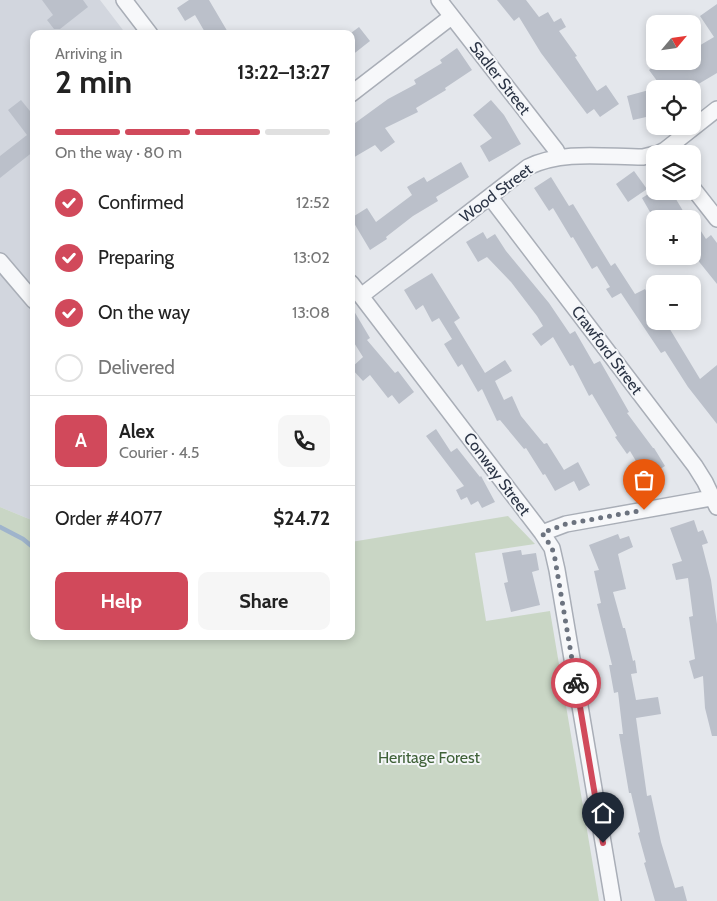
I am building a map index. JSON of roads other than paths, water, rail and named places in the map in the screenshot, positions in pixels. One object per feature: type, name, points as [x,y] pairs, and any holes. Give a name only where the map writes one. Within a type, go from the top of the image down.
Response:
[{"type":"street","points":[[124,0],[147,30]]},
{"type":"street","name":"Sadler Street","points":[[438,0],[552,144],[559,156]]},
{"type":"street","points":[[355,91],[451,16]]},
{"type":"street","name":"Wood Street","points":[[671,145],[717,109]]},
{"type":"street","name":"Wood Street","points":[[361,296],[528,167],[542,160],[559,156],[646,156]]},
{"type":"street","name":"Crawford Street","points":[[490,197],[696,466],[716,501]]},
{"type":"street","points":[[701,199],[717,219]]},
{"type":"street","points":[[0,260],[30,297]]},
{"type":"street","name":"Conway Street","points":[[355,288],[552,548],[613,901]]},
{"type":"street","points":[[542,533],[566,524],[716,501]]},
{"type":"waterway","points":[[0,527],[30,545]]},
{"type":"park label","name":"Heritage Forest","points":[[429,757]]}]
